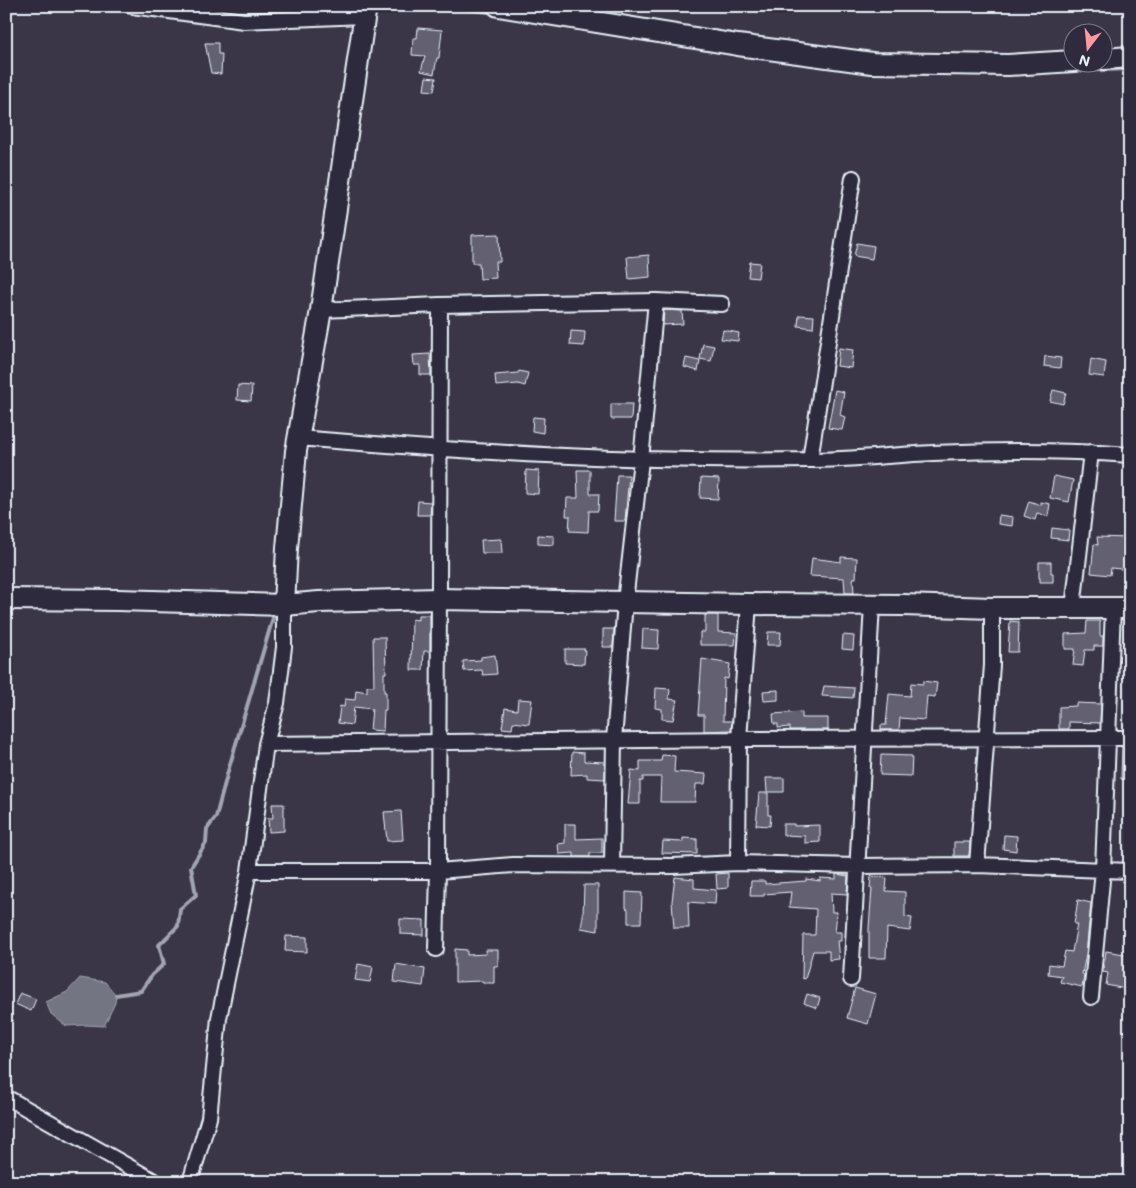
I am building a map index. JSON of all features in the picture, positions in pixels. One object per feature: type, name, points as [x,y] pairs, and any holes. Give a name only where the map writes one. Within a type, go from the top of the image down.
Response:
[{"type":"street","points":[[132,6],[244,21],[365,11],[321,310],[298,438],[287,548],[284,647],[278,694],[266,744],[249,871],[219,1018],[209,1118],[190,1182]]},
{"type":"street","points":[[498,6],[738,45],[872,63],[1008,65],[1064,61]]},
{"type":"street","points":[[1114,58],[1130,57]]},
{"type":"street","points":[[810,460],[853,178]]},
{"type":"street","points":[[321,310],[440,305],[656,301],[722,304]]},
{"type":"street","points":[[612,865],[614,740],[625,602],[656,301]]},
{"type":"street","points":[[436,949],[438,871],[440,305]]},
{"type":"street","points":[[298,438],[439,449],[641,460],[810,460],[936,453],[1090,452],[1130,455]]},
{"type":"street","points":[[1073,608],[1090,452]]},
{"type":"street","points":[[6,599],[284,605],[319,602],[438,599],[904,605],[992,608],[1121,608],[1108,737],[1103,870],[1091,997]]},
{"type":"street","points":[[738,864],[739,739],[749,604]]},
{"type":"street","points":[[851,979],[872,606]]},
{"type":"street","points":[[977,865],[992,664],[992,608]]},
{"type":"street","points":[[266,744],[739,739],[1130,738]]},
{"type":"street","points":[[249,871],[438,871],[513,865],[673,866],[738,864],[857,866],[977,865],[1130,871]]},
{"type":"street","points":[[6,1096],[156,1182]]},
{"type":"water","points":[[80,978],[105,982],[116,995],[115,1003],[104,1026],[66,1026],[51,1014],[46,1002],[67,992]]},
{"type":"building","points":[[418,28],[442,30],[439,58],[437,58],[434,74],[421,71],[425,56],[412,55],[413,38],[417,38]]},
{"type":"building","points":[[205,43],[218,43],[218,54],[222,54],[221,74],[211,73]]},
{"type":"building","points":[[426,77],[436,78],[434,91],[424,90]]},
{"type":"building","points":[[499,234],[500,262],[495,262],[496,278],[480,279],[479,263],[472,263],[472,235]]},
{"type":"building","points":[[857,243],[874,246],[872,259],[854,256]]},
{"type":"building","points":[[649,255],[650,277],[629,279],[627,257]]},
{"type":"building","points":[[750,262],[760,263],[758,278],[748,277]]},
{"type":"building","points":[[664,310],[682,311],[683,324],[663,325]]},
{"type":"building","points":[[799,315],[814,316],[813,328],[798,326]]},
{"type":"building","points":[[723,330],[739,333],[738,341],[721,339]]},
{"type":"building","points":[[571,331],[585,332],[584,346],[570,345]]},
{"type":"building","points":[[703,344],[714,346],[711,361],[700,359]]},
{"type":"building","points":[[839,348],[853,350],[851,368],[837,366]]},
{"type":"building","points":[[430,354],[431,375],[420,375],[420,365],[414,365],[413,355]]},
{"type":"building","points":[[1045,356],[1061,358],[1060,368],[1044,366]]},
{"type":"building","points":[[686,358],[700,361],[698,371],[684,367]]},
{"type":"building","points":[[1091,359],[1106,362],[1104,377],[1089,375]]},
{"type":"building","points":[[519,371],[528,373],[525,386],[518,384],[496,386],[495,375],[518,373]]},
{"type":"building","points":[[238,385],[252,386],[251,401],[237,400]]},
{"type":"building","points":[[835,390],[844,392],[840,415],[845,417],[842,430],[828,428]]},
{"type":"building","points":[[1053,390],[1066,393],[1063,404],[1050,401]]},
{"type":"building","points":[[611,404],[632,404],[631,419],[611,419]]},
{"type":"building","points":[[533,417],[544,418],[543,433],[532,431]]},
{"type":"building","points":[[526,470],[539,471],[538,494],[525,493]]},
{"type":"building","points":[[577,470],[590,470],[590,494],[599,494],[598,511],[589,511],[588,532],[569,531],[570,516],[566,516],[567,498],[578,498]]},
{"type":"building","points":[[617,475],[629,475],[625,521],[614,521]]},
{"type":"building","points":[[1054,476],[1073,480],[1069,502],[1050,498]]},
{"type":"building","points":[[701,478],[719,479],[718,499],[700,498]]},
{"type":"building","points":[[418,501],[431,502],[430,515],[417,515]]},
{"type":"building","points":[[1029,501],[1041,505],[1041,502],[1050,504],[1048,516],[1037,513],[1035,520],[1024,516]]},
{"type":"building","points":[[999,515],[1013,517],[1012,526],[998,524]]},
{"type":"building","points":[[1052,528],[1069,530],[1068,540],[1051,538]]},
{"type":"building","points":[[538,535],[554,536],[554,545],[538,544]]},
{"type":"building","points":[[1097,537],[1130,538],[1130,570],[1111,568],[1110,575],[1091,573],[1094,544],[1098,545]]},
{"type":"building","points":[[501,539],[502,553],[482,553],[481,540]]},
{"type":"building","points":[[841,557],[857,558],[856,578],[853,578],[854,593],[845,593],[844,578],[810,576],[812,558],[841,562]]},
{"type":"building","points":[[1039,562],[1051,562],[1053,582],[1040,582]]},
{"type":"building","points":[[418,615],[430,615],[430,651],[424,651],[423,670],[411,670],[412,619],[418,620]]},
{"type":"building","points":[[705,615],[718,615],[718,632],[736,633],[735,645],[700,645],[700,632],[705,632]]},
{"type":"building","points":[[1010,621],[1019,622],[1018,652],[1008,652]]},
{"type":"building","points":[[1087,621],[1100,621],[1100,636],[1103,636],[1103,646],[1094,646],[1094,650],[1085,650],[1083,666],[1073,665],[1075,649],[1065,649],[1065,634],[1086,633]]},
{"type":"building","points":[[603,629],[614,629],[613,647],[603,647]]},
{"type":"building","points":[[643,629],[659,630],[658,649],[642,648]]},
{"type":"building","points":[[768,632],[781,632],[780,645],[767,645]]},
{"type":"building","points":[[843,635],[854,636],[853,650],[842,649]]},
{"type":"building","points":[[373,637],[385,637],[386,673],[384,673],[384,692],[386,692],[386,710],[384,710],[383,731],[370,730],[372,709],[354,707],[352,725],[338,723],[340,706],[344,707],[345,699],[355,700],[356,690],[367,692],[367,686],[374,686]]},
{"type":"building","points":[[565,649],[585,649],[584,664],[565,663]]},
{"type":"building","points":[[495,655],[497,674],[483,675],[482,670],[464,671],[463,661],[481,660],[481,657]]},
{"type":"building","points":[[702,659],[730,664],[728,679],[724,678],[723,721],[732,721],[731,730],[704,731],[704,715],[698,715]]},
{"type":"building","points":[[923,681],[937,683],[935,697],[927,696],[925,720],[900,718],[899,730],[881,730],[881,725],[886,725],[889,694],[910,696],[911,683],[923,684]]},
{"type":"building","points":[[824,686],[854,688],[853,698],[822,696]]},
{"type":"building","points":[[656,688],[670,689],[669,699],[677,700],[673,720],[662,719],[662,709],[655,708]]},
{"type":"building","points":[[778,690],[778,700],[764,701],[763,691]]},
{"type":"building","points":[[518,699],[532,700],[529,724],[513,722],[512,729],[502,728],[505,708],[517,710]]},
{"type":"building","points":[[1076,703],[1101,704],[1100,723],[1069,722],[1069,729],[1059,729],[1059,707],[1076,706]]},
{"type":"building","points":[[802,712],[802,718],[828,718],[828,730],[790,730],[790,727],[778,728],[778,724],[774,724],[773,714]]},
{"type":"building","points":[[1122,747],[1130,747],[1130,779],[1121,779]]},
{"type":"building","points":[[572,752],[584,753],[584,761],[605,762],[605,779],[587,778],[587,774],[571,775]]},
{"type":"building","points":[[662,755],[675,756],[674,772],[706,774],[705,784],[696,784],[695,802],[660,802],[661,777],[643,777],[643,781],[640,781],[640,804],[628,804],[631,770],[640,771],[640,761],[661,761]]},
{"type":"building","points":[[881,755],[912,756],[911,776],[880,775]]},
{"type":"building","points":[[766,778],[784,778],[784,792],[767,792]]},
{"type":"building","points":[[759,793],[768,793],[768,815],[771,815],[770,826],[756,825]]},
{"type":"building","points":[[272,804],[284,804],[284,831],[269,832],[268,818],[273,818]]},
{"type":"building","points":[[401,811],[403,840],[387,841],[384,812]]},
{"type":"building","points":[[565,824],[576,824],[576,839],[602,838],[602,853],[590,853],[590,857],[574,857],[574,853],[559,854],[558,844],[565,843]]},
{"type":"building","points":[[783,824],[794,824],[794,826],[820,825],[820,842],[805,843],[805,836],[783,835]]},
{"type":"building","points":[[1004,835],[1017,836],[1016,851],[1003,849]]},
{"type":"building","points":[[683,838],[697,839],[697,854],[662,853],[663,841],[683,842]]},
{"type":"building","points":[[954,842],[970,842],[969,856],[954,856]]},
{"type":"building","points":[[728,873],[728,888],[717,889],[716,874]]},
{"type":"building","points":[[836,874],[848,876],[847,894],[831,893],[832,912],[837,912],[835,932],[841,932],[841,941],[837,941],[839,959],[829,960],[829,951],[813,951],[805,979],[802,978],[803,935],[815,935],[816,909],[789,907],[791,892],[750,896],[751,881],[765,881],[765,884],[806,881],[806,879],[820,881],[820,878],[836,879]]},
{"type":"building","points":[[871,876],[887,878],[886,891],[905,892],[905,917],[912,918],[910,931],[887,928],[886,958],[869,958]]},
{"type":"building","points":[[675,877],[694,879],[694,888],[716,890],[715,904],[688,902],[689,928],[674,928],[672,901]]},
{"type":"building","points":[[584,885],[598,885],[598,931],[581,928]]},
{"type":"building","points":[[626,892],[642,893],[641,923],[628,923]]},
{"type":"building","points":[[1078,900],[1091,903],[1082,987],[1060,982],[1062,976],[1048,974],[1049,964],[1062,966],[1065,951],[1072,952],[1077,924],[1074,924]]},
{"type":"building","points":[[400,919],[424,920],[424,935],[400,934]]},
{"type":"building","points":[[286,936],[307,937],[307,952],[285,951]]},
{"type":"building","points":[[455,949],[467,950],[467,955],[486,954],[486,950],[498,950],[498,966],[494,966],[494,983],[483,983],[483,981],[455,982]]},
{"type":"building","points":[[1106,951],[1130,955],[1130,977],[1126,989],[1106,985],[1108,973],[1103,972]]},
{"type":"building","points":[[358,964],[373,967],[370,982],[355,980]]},
{"type":"building","points":[[396,964],[425,969],[423,986],[394,982]]},
{"type":"building","points":[[855,988],[876,994],[868,1024],[847,1018]]},
{"type":"building","points":[[20,993],[36,999],[31,1011],[15,1004]]},
{"type":"building","points":[[807,994],[820,998],[817,1008],[804,1003]]},
{"type":"waterway","points":[[448,6],[495,13]]},
{"type":"waterway","points":[[1114,70],[1130,69]]},
{"type":"waterway","points":[[903,73],[933,74]]},
{"type":"waterway","points":[[116,995],[141,991],[152,975],[164,964],[159,945],[178,926],[180,909],[196,895],[191,867],[206,843],[207,829],[216,817],[275,611]]}]
